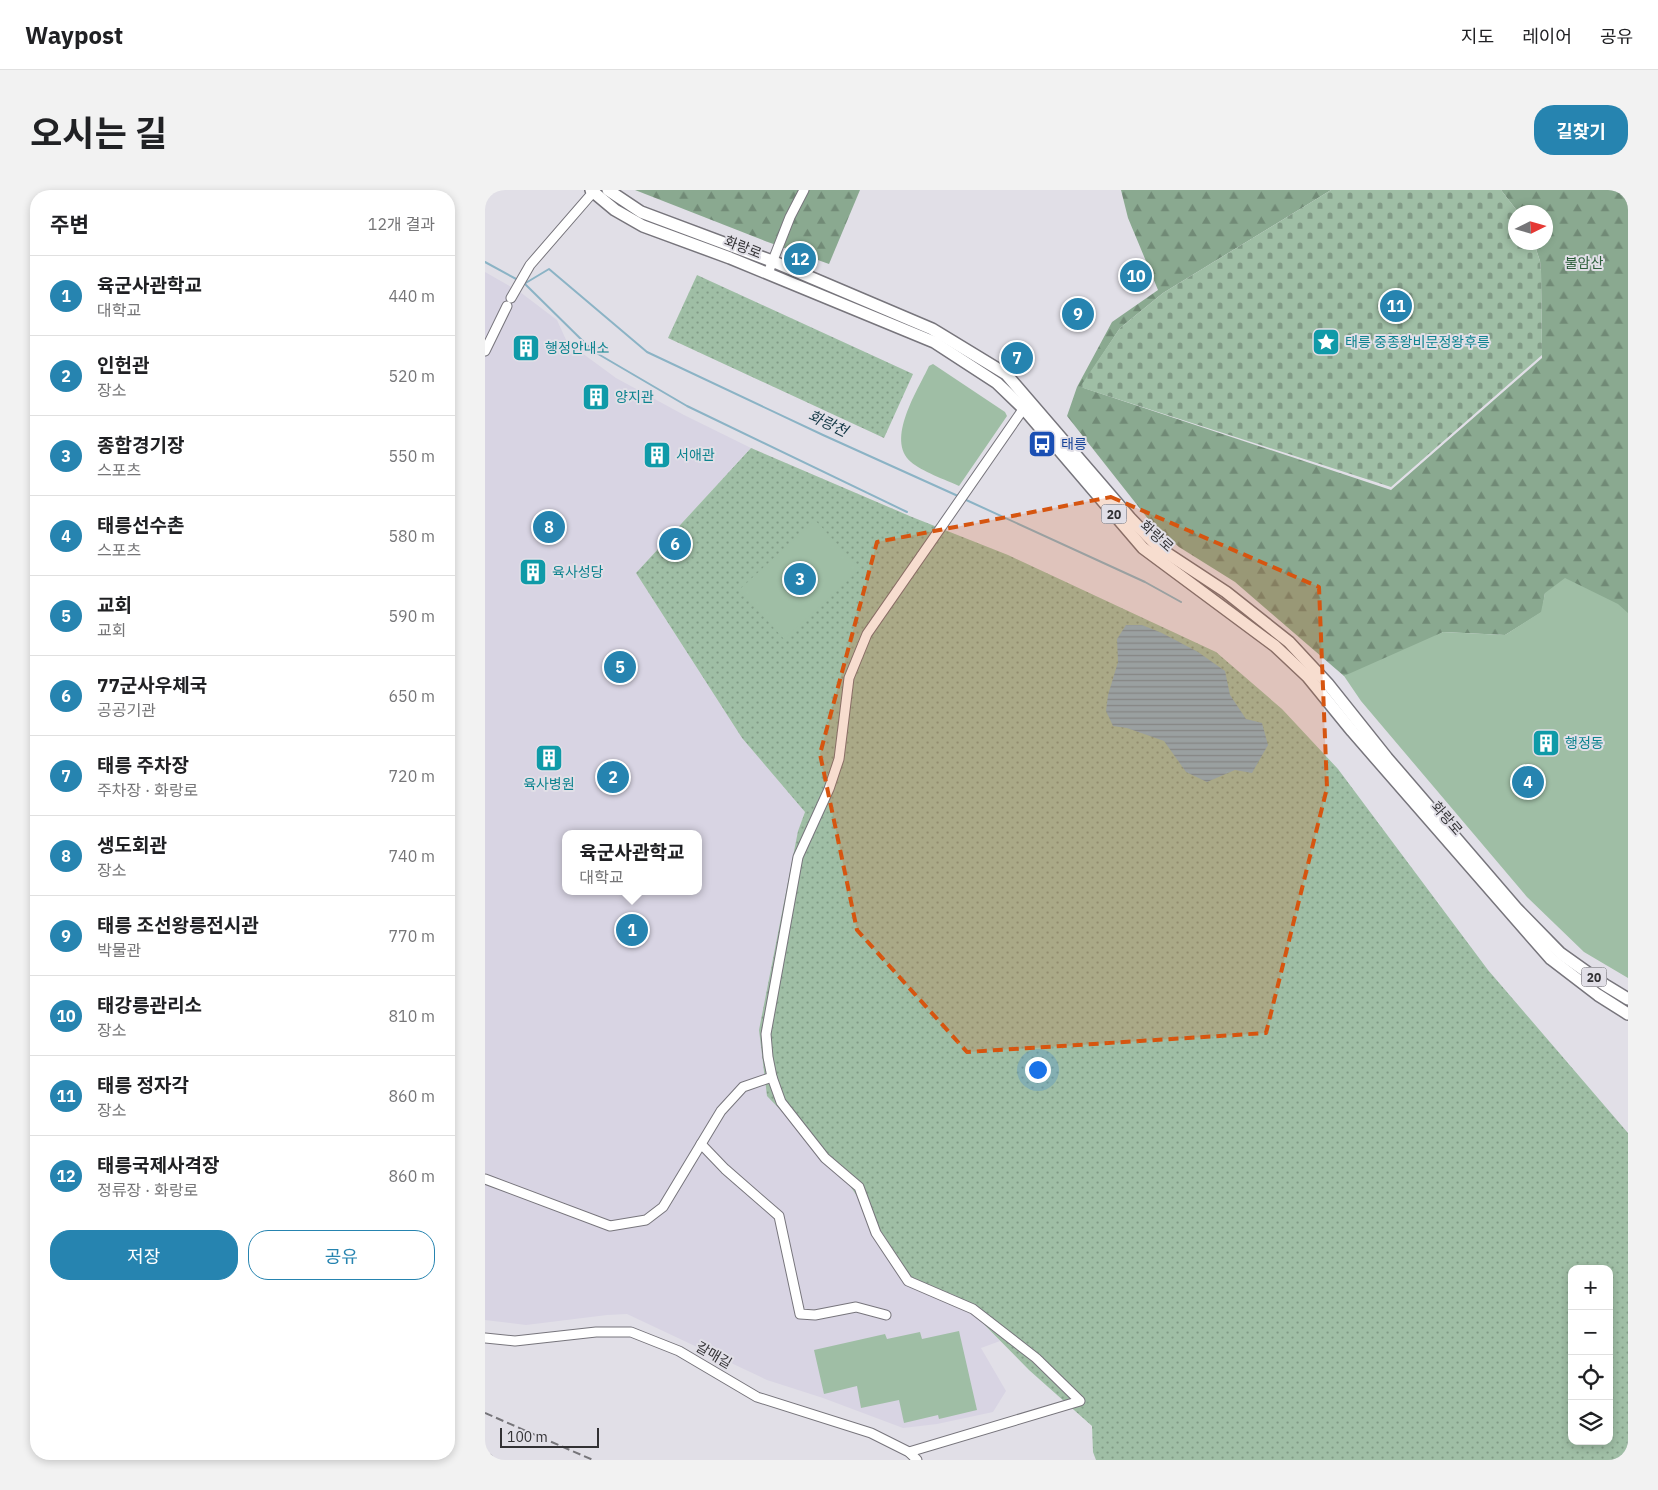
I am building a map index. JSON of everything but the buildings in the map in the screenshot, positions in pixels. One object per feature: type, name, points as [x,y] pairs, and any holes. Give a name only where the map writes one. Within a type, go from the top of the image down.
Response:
[{"type":"main road","name":"화랑로","points":[[608,190],[641,212],[773,261],[932,329],[1006,374],[1027,405],[1143,548],[1275,646],[1308,677],[1351,731],[1551,959],[1598,995],[1628,1014]]},
{"type":"main road","name":"화랑로","points":[[593,191],[615,210],[643,226],[768,273],[934,342],[997,382],[1027,405],[1159,548],[1226,592],[1289,642],[1328,684],[1387,758],[1517,909],[1560,953],[1628,999]]},
{"type":"main road","points":[[1598,995],[1605,995],[1628,1010]]},
{"type":"street","points":[[768,273],[790,217],[804,190]]},
{"type":"street","points":[[485,351],[530,265],[593,191]]},
{"type":"street","points":[[909,1452],[1080,1401],[1036,1358],[973,1309],[908,1281],[876,1233],[859,1187],[825,1158],[781,1102],[767,1057],[766,1034],[798,857],[829,789],[839,759],[849,678],[867,634],[1027,405]]},
{"type":"street","points":[[485,1178],[610,1226],[646,1220],[663,1208],[721,1110],[743,1087],[772,1077]]},
{"type":"street","points":[[701,1144],[725,1169],[779,1216],[800,1314],[815,1315],[856,1307],[886,1315]]},
{"type":"street","name":"갈매길","points":[[485,1338],[515,1341],[596,1332],[631,1332],[679,1351],[757,1397],[871,1433],[909,1452],[917,1460]]},
{"type":"highlighted area","points":[[1111,497],[1319,587],[1327,788],[1266,1033],[967,1052],[857,930],[820,754],[877,542]]},
{"type":"shaded area","points":[[485,272],[520,292],[557,320],[567,342],[616,378],[684,415],[751,448],[636,573],[742,738],[805,812],[798,831],[823,1154],[848,1183],[887,1240],[909,1277],[956,1296],[1000,1341],[981,1348],[1006,1391],[993,1412],[937,1424],[903,1428],[823,1398],[767,1380],[627,1314],[526,1325],[485,1320]]},
{"type":"green space","points":[[635,190],[860,190],[829,264]]},
{"type":"green space","name":"불암산","points":[[1121,190],[1331,190],[1163,293],[1120,328],[1081,387],[1391,490],[1542,358],[1541,271],[1536,250],[1553,250],[1553,205],[1513,205],[1501,190],[1628,190],[1628,614],[1545,593],[1542,612],[1505,635],[1443,632],[1401,659],[1344,676],[1235,582],[1179,547],[1149,520],[1067,416],[1077,387],[1112,322],[1158,290],[1128,218]]},
{"type":"green space","name":"태릉 중종왕비문정왕후릉","points":[[1331,190],[1501,190],[1513,205],[1508,205],[1508,250],[1536,250],[1540,261],[1542,355],[1391,487],[1080,387],[1120,328],[1163,293]]},
{"type":"green space","points":[[697,275],[913,374],[884,438],[668,338]]},
{"type":"green space","points":[[933,364],[1005,412],[1007,416],[959,486],[927,472],[911,462],[904,453],[901,441],[906,415],[929,366]]},
{"type":"green space","points":[[751,448],[912,517],[1008,555],[1216,652],[1282,709],[1338,769],[1488,970],[1628,1133],[1628,1460],[1096,1460],[1093,1452],[1092,1426],[1029,1370],[956,1296],[909,1277],[887,1240],[848,1183],[767,1096],[759,1030],[798,831],[805,812],[742,738],[636,573]]},
{"type":"green space","points":[[815,520],[860,569],[784,639],[739,590]]},
{"type":"green space","points":[[1565,578],[1618,604],[1628,613],[1628,978],[1584,952],[1527,897],[1361,701],[1344,676],[1443,632],[1505,635],[1541,612],[1545,593]]},
{"type":"green space","points":[[959,1331],[977,1410],[939,1419],[938,1415],[904,1423],[899,1400],[861,1408],[857,1386],[824,1394],[814,1350],[885,1334],[887,1339],[920,1332],[922,1339]]},
{"type":"water","points":[[1126,625],[1142,625],[1162,633],[1198,652],[1225,671],[1230,695],[1246,719],[1262,723],[1268,745],[1252,773],[1235,770],[1207,782],[1186,772],[1164,741],[1127,728],[1113,726],[1106,711],[1108,695],[1118,662],[1117,639]]},
{"type":"waterway","name":"화랑천","points":[[485,262],[518,280]]},
{"type":"waterway","name":"화랑천","points":[[524,284],[549,269],[647,352],[958,496]]},
{"type":"waterway","points":[[525,284],[593,351],[687,406],[907,512]]},
{"type":"waterway","name":"화랑천","points":[[964,499],[1145,582],[1181,602]]},
{"type":"railway","points":[[485,1413],[593,1460]]},
{"type":"place","name":"태릉국제사격장","points":[[800,259]]},
{"type":"place","name":"태강릉관리소","points":[[1136,276]]},
{"type":"place","name":"태릉 정자각","points":[[1396,306]]},
{"type":"place","name":"태릉 조선왕릉전시관","points":[[1078,314]]},
{"type":"place","name":"태릉 중종왕비문정왕후릉","points":[[1326,342]]},
{"type":"place","name":"행정안내소","points":[[526,348]]},
{"type":"place","name":"태릉 주차장","points":[[1017,358]]},
{"type":"place","name":"양지관","points":[[596,397]]},
{"type":"place","name":"태릉","points":[[1042,444]]},
{"type":"place","name":"서애관","points":[[657,455]]},
{"type":"place","name":"생도회관","points":[[549,527]]},
{"type":"place","name":"77군사우체국","points":[[675,544]]},
{"type":"place","name":"육사성당","points":[[533,572]]},
{"type":"place","name":"종합경기장","points":[[800,579]]},
{"type":"place","name":"교회","points":[[620,667]]},
{"type":"place","name":"행정동","points":[[1546,743]]},
{"type":"place","name":"육사병원","points":[[549,758]]},
{"type":"place","name":"인헌관","points":[[613,777]]},
{"type":"place","name":"태릉선수촌","points":[[1528,782]]},
{"type":"place","name":"육군사관학교","points":[[632,930]]}]
